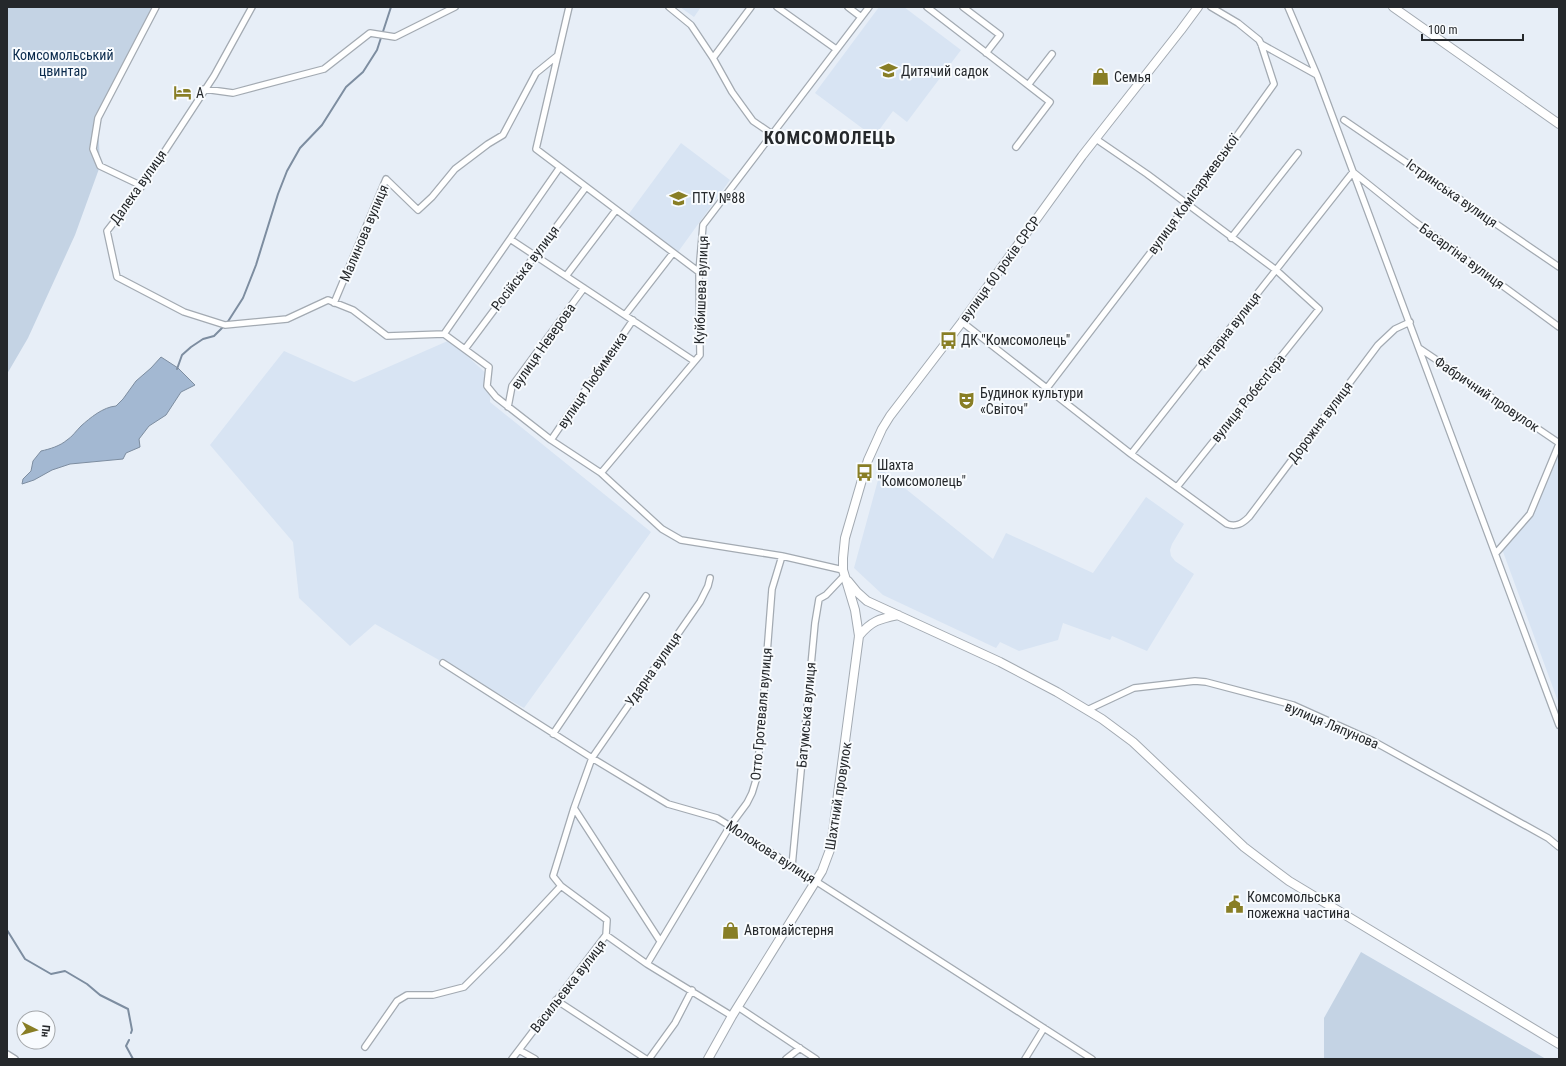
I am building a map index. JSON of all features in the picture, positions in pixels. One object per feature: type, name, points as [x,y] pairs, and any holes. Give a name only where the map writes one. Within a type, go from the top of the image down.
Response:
[{"type":"street","points":[[142,186],[100,166],[92,149],[98,118],[156,7]]},
{"type":"street","name":"Далека вулиця","points":[[252,7],[215,74],[142,186],[107,231],[116,277],[184,312],[225,325],[287,319],[328,300],[334,302]]},
{"type":"street","points":[[204,89],[233,93],[324,69],[370,33],[395,37],[455,7]]},
{"type":"street","points":[[570,7],[557,56],[536,149],[699,272]]},
{"type":"street","points":[[669,7],[692,25],[732,92],[753,121],[772,134]]},
{"type":"street","points":[[713,58],[751,7]]},
{"type":"street","points":[[777,7],[836,50]]},
{"type":"street","points":[[848,7],[861,17]]},
{"type":"street","name":"Куйбишева вулиця","points":[[601,473],[700,355],[699,272],[703,226],[869,7]]},
{"type":"street","points":[[927,7],[1050,102],[1016,147]]},
{"type":"street","points":[[963,7],[1000,35],[986,53]]},
{"type":"street","name":"вулиця 60 років СРСР","points":[[843,573],[845,538],[868,460],[890,416],[962,322],[1096,139],[1198,7]]},
{"type":"street","name":"вулиця Комісаржевської","points":[[1047,388],[1187,205],[1274,84],[1261,44],[1255,36],[1238,23],[1211,7]]},
{"type":"street","points":[[1288,7],[1317,75],[1559,725]]},
{"type":"street","points":[[1393,7],[1559,124]]},
{"type":"street","points":[[1261,44],[1317,75]]},
{"type":"street","points":[[1028,85],[1052,54]]},
{"type":"street","name":"Малинова вулиця","points":[[334,302],[386,179],[418,210],[432,197],[455,169],[488,144],[503,135],[536,73],[557,56]]},
{"type":"street","name":"Істринська вулиця","points":[[1344,120],[1559,266]]},
{"type":"street","points":[[1096,139],[1147,174],[1276,270]]},
{"type":"street","points":[[1231,238],[1298,154]]},
{"type":"street","points":[[444,334],[560,167]]},
{"type":"street","name":"Басаргіна вулиця","points":[[1353,172],[1366,184],[1414,221],[1559,327]]},
{"type":"street","name":"Янтарна вулиця","points":[[1131,454],[1353,172]]},
{"type":"street","name":"Російська вулиця","points":[[465,349],[586,187]]},
{"type":"street","points":[[566,276],[616,210]]},
{"type":"street","points":[[510,239],[694,361]]},
{"type":"street","points":[[625,315],[673,253]]},
{"type":"street","name":"вулиця Робесп'єра","points":[[1177,487],[1319,309],[1276,270]]},
{"type":"street","name":"вулиця Неверова","points":[[508,407],[512,386],[584,288]]},
{"type":"street","points":[[334,302],[353,310],[387,336],[444,334],[489,367],[487,386],[496,397],[551,440],[601,473],[662,529],[681,540],[782,556],[843,573],[857,592],[867,601],[1000,662],[1057,692],[1087,710],[1133,742],[1244,846],[1289,881],[1559,1044]]},
{"type":"street","name":"вулиця Любименка","points":[[551,440],[633,320]]},
{"type":"street","points":[[962,322],[1131,454],[1177,487]]},
{"type":"street","name":"Дорожня вулиця","points":[[1177,487],[1227,524],[1234,526],[1249,517],[1378,345],[1395,329],[1410,322]]},
{"type":"street","name":"Фабричний провулок","points":[[1419,348],[1557,442]]},
{"type":"street","points":[[1496,553],[1530,514],[1557,442]]},
{"type":"street","name":"Отто Гротеваля вулиця","points":[[647,964],[730,826],[752,793],[756,780],[772,589],[782,556]]},
{"type":"street","name":"Шахтний провулок","points":[[708,1059],[732,1016],[816,881],[828,859],[834,834],[859,636],[855,610],[843,573]]},
{"type":"street","name":"Батумська вулиця","points":[[792,866],[815,623],[819,599],[826,595],[843,573]]},
{"type":"street","name":"Ударна вулиця","points":[[561,886],[553,876],[574,808],[592,758],[700,602],[706,591],[710,578]]},
{"type":"street","points":[[553,734],[646,596]]},
{"type":"street","points":[[859,636],[874,622],[898,615]]},
{"type":"street","name":"Молокова вулиця","points":[[443,663],[553,734],[668,804],[717,818],[1092,1059]]},
{"type":"street","name":"вулиця Ляпунова","points":[[1087,710],[1134,688],[1195,681],[1206,682],[1293,705],[1373,741],[1548,838],[1559,847]]},
{"type":"street","points":[[574,808],[660,942]]},
{"type":"street","points":[[365,1047],[397,1001],[407,995],[433,995],[464,988],[561,886],[607,920],[606,935]]},
{"type":"street","name":"Васильєвка вулиця","points":[[512,1059],[606,935],[647,964],[692,990],[732,1016]]},
{"type":"street","points":[[649,1059],[675,1023],[692,990]]},
{"type":"street","points":[[556,1000],[646,1059]]},
{"type":"street","points":[[738,1007],[816,1059]]},
{"type":"street","points":[[1025,1059],[1044,1028]]},
{"type":"street","points":[[786,1059],[801,1049]]},
{"type":"street","points":[[801,1049],[805,1059]]},
{"type":"street","points":[[519,1050],[535,1059]]},
{"type":"street","points":[[7,1054],[15,1059]]},
{"type":"shaded area","points":[[680,7],[701,7],[694,17]]},
{"type":"shaded area","name":"Дитячий садок","points":[[879,7],[904,7],[961,50],[907,122],[893,111],[874,137],[815,93]]},
{"type":"shaded area","name":"ПТУ №88","points":[[681,143],[730,180],[678,252],[628,215]]},
{"type":"shaded area","points":[[450,340],[491,378],[490,402],[651,532],[524,708],[375,624],[350,646],[299,598],[293,542],[210,445],[284,351],[354,382]]},
{"type":"shaded area","points":[[161,357],[178,368],[195,385],[181,392],[166,415],[149,426],[139,439],[140,447],[126,453],[123,459],[70,464],[52,470],[34,480],[22,484],[23,479],[31,471],[33,461],[41,451],[61,444],[71,437],[93,416],[106,408],[116,406],[136,381]]},
{"type":"shaded area","points":[[1559,439],[1559,704],[1502,549],[1527,516]]},
{"type":"shaded area","points":[[881,469],[993,559],[1006,533],[1093,573],[1146,497],[1184,524],[1172,544],[1170,550],[1171,556],[1175,561],[1194,574],[1147,651],[1112,636],[1110,640],[1063,623],[1058,640],[1019,651],[1000,642],[996,648],[883,595],[854,568]]},
{"type":"green space","name":"Комсомольський цвинтар","points":[[7,7],[156,7],[98,118],[100,166],[75,235],[28,338],[7,374]]},
{"type":"green space","points":[[1361,952],[1546,1059],[1324,1059],[1324,1018]]},
{"type":"waterway","points":[[227,323],[243,298],[256,265],[278,194],[287,171],[300,148],[322,125],[346,87],[363,72],[377,50],[391,7]]},
{"type":"waterway","points":[[177,369],[182,355],[203,339],[214,336],[224,326]]},
{"type":"waterway","points":[[7,930],[25,959],[51,974],[65,971],[87,984],[100,995],[128,1009],[132,1030],[131,1033]]},
{"type":"waterway","points":[[129,1040],[126,1046],[133,1059]]},
{"type":"place","name":"Дитячий садок","points":[[888,71]]},
{"type":"place","name":"Семья","points":[[1101,77]]},
{"type":"place","name":"А","points":[[183,93]]},
{"type":"place","name":"ПТУ №88","points":[[679,198]]},
{"type":"place","name":"ДК \"Комсомолець\"","points":[[948,340]]},
{"type":"place","name":"Будинок культури «Світоч\"","points":[[967,401]]},
{"type":"place","name":"Шахта \"Комсомолець\"","points":[[864,473]]},
{"type":"place","name":"Комсомольська пожежна частина","points":[[1234,905]]},
{"type":"place","name":"Автомайстерня","points":[[731,930]]},
{"type":"district","name":"КОМСОМОЛЕЦЬ","points":[[830,137]]}]
